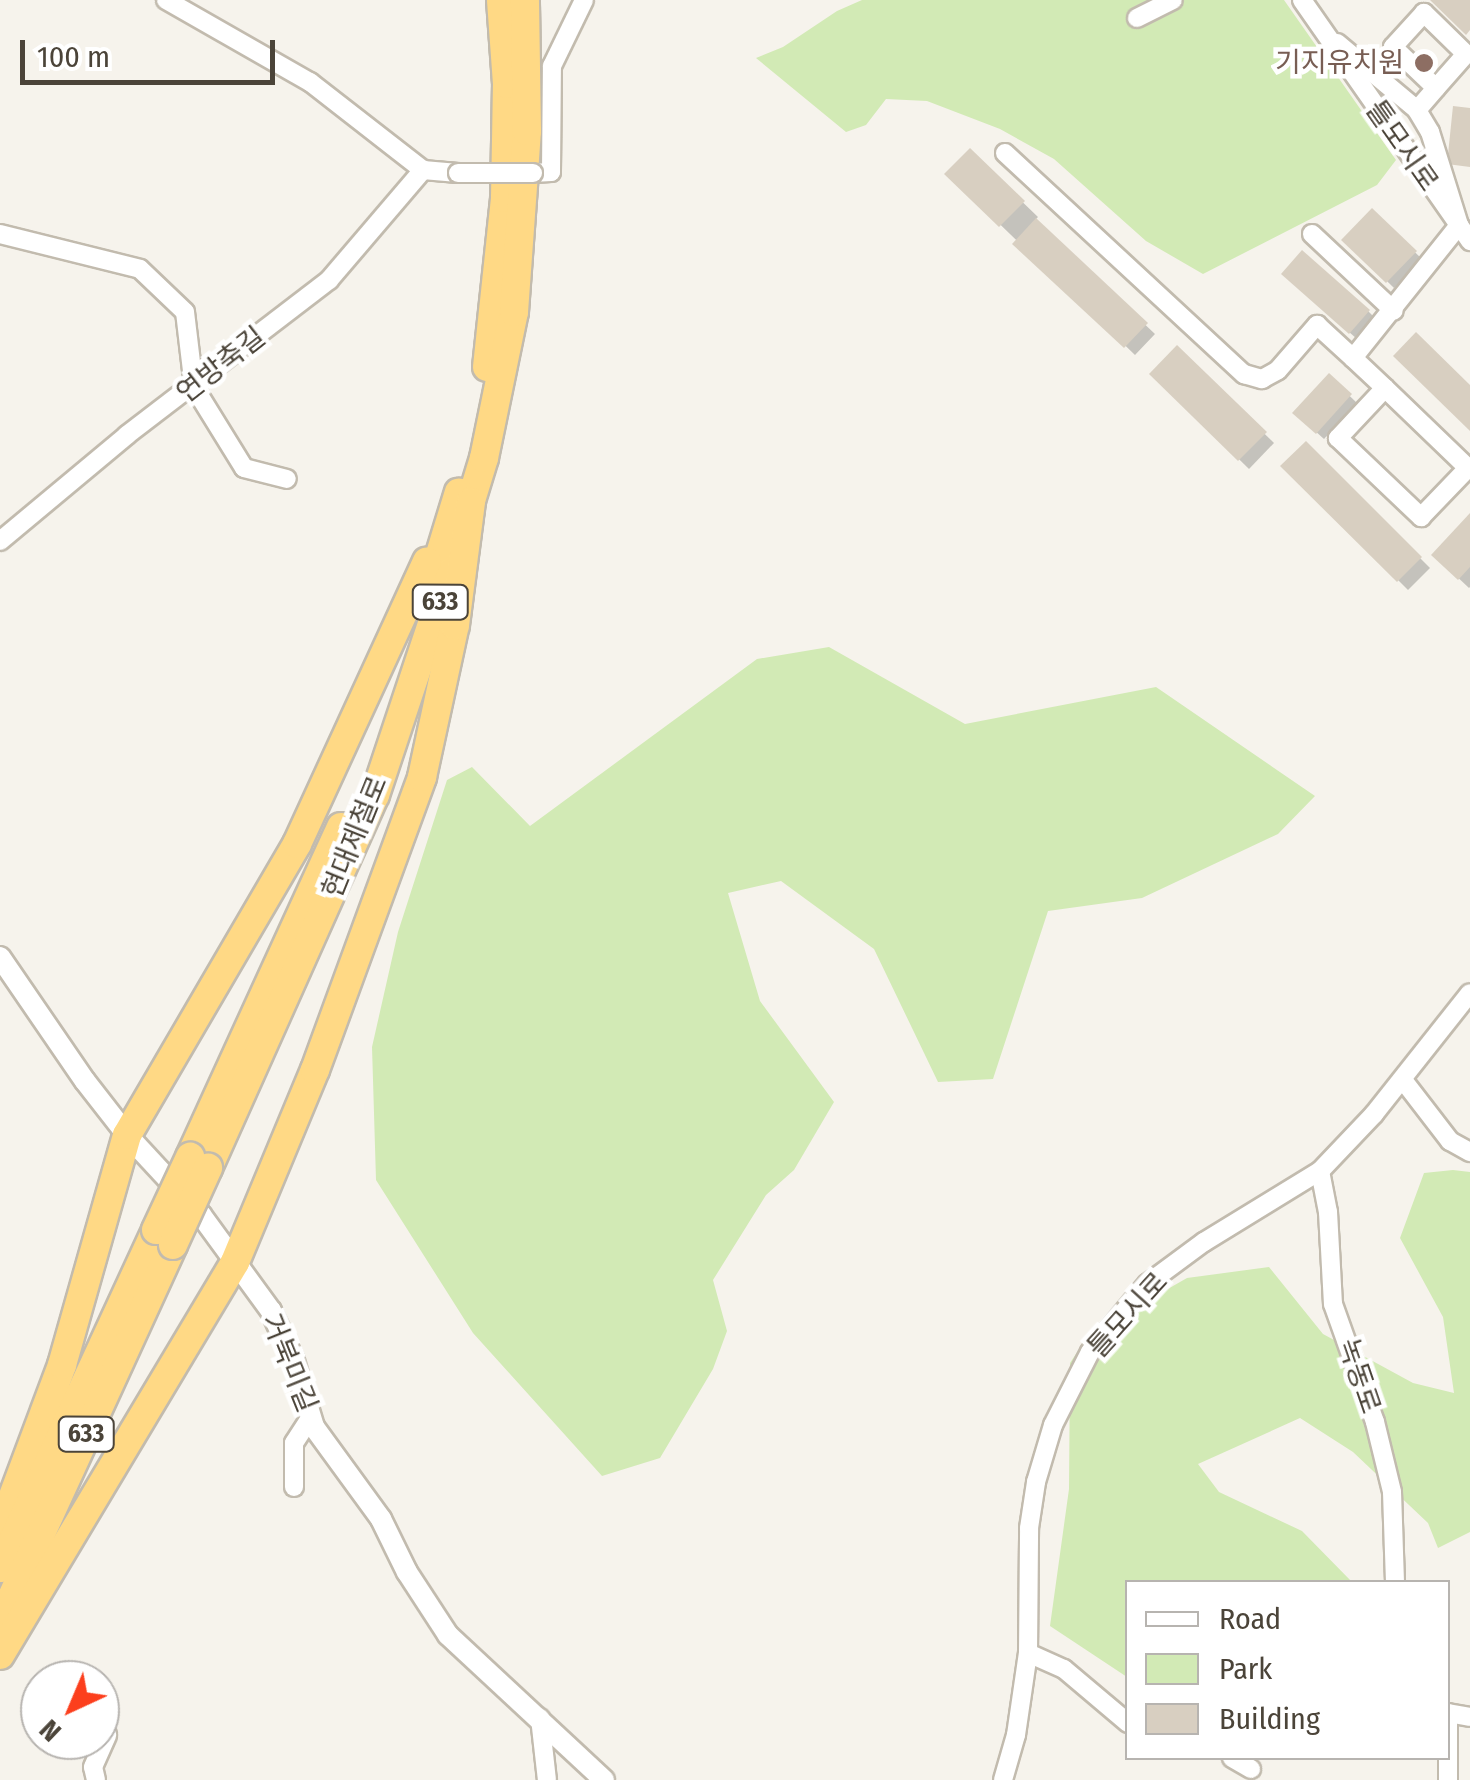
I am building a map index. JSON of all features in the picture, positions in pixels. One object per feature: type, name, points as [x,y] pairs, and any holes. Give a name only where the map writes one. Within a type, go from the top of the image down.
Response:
[{"type":"highway","name":"현대제철로","points":[[465,498],[485,384],[505,198],[506,84],[501,0]]},
{"type":"highway","name":"현대제철로","points":[[0,1568],[164,1237],[375,795],[465,498],[514,312],[527,131],[525,0]]},
{"type":"highway","points":[[0,1531],[62,1366],[127,1135],[297,844],[465,498]]},
{"type":"highway","points":[[0,1655],[235,1262],[315,1070],[403,839],[438,713],[465,498]]},
{"type":"highway","name":"현대제철로","points":[[0,1623],[164,1237]]},
{"type":"street","points":[[166,0],[310,82],[423,170],[458,173],[551,172],[552,66],[584,0]]},
{"type":"street","points":[[1137,18],[1173,0]]},
{"type":"street","name":"틀모시로","points":[[1302,0],[1464,233]]},
{"type":"street","points":[[1322,33],[1382,77],[1417,110],[1430,132],[1464,233],[1353,358]]},
{"type":"street","points":[[1417,110],[1436,88]]},
{"type":"street","points":[[1005,153],[1244,374],[1262,379],[1278,370],[1318,326],[1385,388],[1468,468],[1421,518],[1338,438],[1385,388]]},
{"type":"street","name":"연방축길","points":[[0,540],[127,435],[328,280],[423,170]]},
{"type":"street","points":[[0,234],[140,269],[185,312],[194,387],[244,468],[287,480]]},
{"type":"street","points":[[1312,234],[1394,311]]},
{"type":"street","name":"거북미길","points":[[0,957],[52,1038],[127,1135],[201,1216],[271,1311],[294,1362],[312,1417],[345,1475],[381,1519],[407,1572],[448,1635],[604,1780]]},
{"type":"street","name":"틀모시로","points":[[1003,1780],[1016,1735],[1028,1652],[1029,1528],[1036,1482],[1053,1425],[1090,1352],[1147,1284],[1204,1242],[1320,1171],[1403,1080],[1470,994]]},
{"type":"street","points":[[1403,1080],[1450,1140],[1470,1152]]},
{"type":"street","name":"녹동로","points":[[1320,1171],[1328,1212],[1333,1304],[1375,1422],[1392,1492],[1395,1580]]},
{"type":"street","points":[[294,1488],[294,1443],[312,1417]]},
{"type":"street","points":[[1028,1652],[1064,1670],[1125,1721]]},
{"type":"street","points":[[540,1718],[547,1780]]},
{"type":"street","points":[[1236,1760],[1252,1768]]},
{"type":"green space","points":[[862,0],[1284,0],[1396,160],[1377,185],[1203,274],[1146,241],[1054,159],[1000,129],[927,101],[886,99],[866,125],[846,132],[756,58],[783,47],[837,11]]},
{"type":"green space","points":[[829,647],[965,724],[1156,687],[1315,796],[1278,834],[1142,898],[1048,911],[993,1079],[938,1082],[874,949],[781,881],[728,893],[760,1001],[834,1102],[794,1170],[766,1195],[713,1280],[727,1331],[713,1369],[660,1458],[602,1476],[473,1333],[376,1180],[372,1047],[398,932],[447,780],[472,767],[530,826],[757,659]]},
{"type":"green space","points":[[1470,1172],[1470,1532],[1438,1548],[1428,1523],[1353,1452],[1300,1418],[1198,1464],[1219,1492],[1302,1531],[1350,1580],[1125,1580],[1125,1676],[1050,1626],[1069,1489],[1070,1363],[1089,1334],[1187,1278],[1269,1267],[1323,1334],[1413,1383],[1454,1393],[1443,1317],[1400,1238],[1424,1173]]},
{"type":"building","points":[[1430,0],[1470,0],[1470,30],[1466,35]]},
{"type":"building","points":[[1453,106],[1470,108],[1470,167],[1447,164]]},
{"type":"building","points":[[970,148],[1025,201],[999,227],[944,174]]},
{"type":"building","points":[[1372,208],[1417,251],[1386,283],[1341,240]]},
{"type":"building","points":[[1036,218],[1148,323],[1124,348],[1012,244]]},
{"type":"building","points":[[1302,250],[1370,310],[1349,334],[1281,274]]},
{"type":"building","points":[[1416,332],[1470,385],[1470,431],[1393,356]]},
{"type":"building","points":[[1177,345],[1267,432],[1238,461],[1149,374]]},
{"type":"building","points":[[1329,373],[1352,394],[1316,434],[1292,413]]},
{"type":"building","points":[[1306,441],[1422,557],[1397,582],[1280,466]]},
{"type":"building","points":[[1470,513],[1470,567],[1458,580],[1431,555]]},
{"type":"place","name":"기지유치원","points":[[1424,63]]}]
